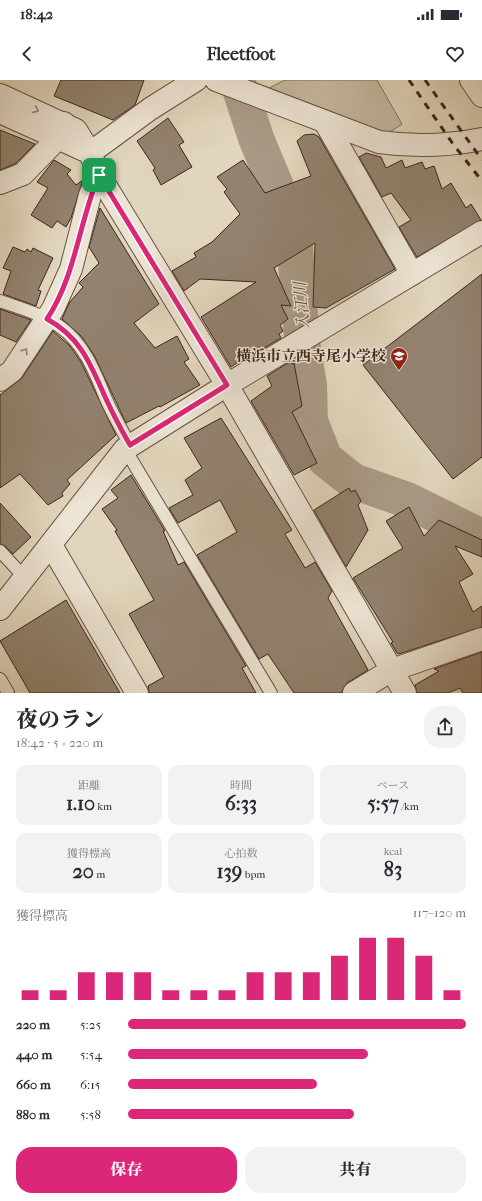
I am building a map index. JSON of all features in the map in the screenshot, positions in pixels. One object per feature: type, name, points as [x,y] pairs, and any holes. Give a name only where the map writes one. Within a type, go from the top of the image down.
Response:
[{"type":"street","points":[[90,153],[150,109],[196,80]]},
{"type":"street","points":[[471,80],[482,96]]},
{"type":"street","points":[[235,85],[325,122],[379,142],[406,146],[453,144],[482,139]]},
{"type":"street","points":[[0,95],[62,130],[90,153],[99,175],[227,385],[405,693]]},
{"type":"street","points":[[0,112],[62,130]]},
{"type":"street","points":[[325,122],[412,274]]},
{"type":"street","points":[[0,183],[23,174],[62,130]]},
{"type":"street","points":[[0,380],[12,372],[54,309],[71,269],[90,195],[99,175]]},
{"type":"street","points":[[0,609],[128,447],[227,385],[482,232]]},
{"type":"street","points":[[50,545],[137,693]]},
{"type":"street","points":[[354,693],[392,670],[482,639]]},
{"type":"lane","points":[[0,301],[47,319],[60,326],[74,339],[88,357],[128,447],[271,693]]},
{"type":"lane","points":[[0,552],[24,578]]},
{"type":"lane","points":[[0,679],[8,693]]},
{"type":"shaded area","points":[[285,80],[377,80],[402,124],[387,134],[269,88]]},
{"type":"building","points":[[61,80],[144,80],[135,105],[113,120],[54,96]]},
{"type":"building","points":[[168,118],[184,142],[179,145],[192,167],[161,185],[153,170],[155,168],[137,141]]},
{"type":"building","points":[[0,130],[35,144],[16,163],[0,170]]},
{"type":"building","points":[[314,134],[319,137],[395,269],[326,308],[313,307],[315,243],[274,268],[291,306],[281,305],[288,319],[280,325],[283,331],[279,334],[281,338],[254,354],[253,352],[231,367],[201,317],[256,282],[200,279],[184,291],[172,271],[196,257],[194,253],[212,242],[240,214],[224,192],[227,189],[217,177],[243,160],[265,193],[311,176],[297,141],[304,135]]},
{"type":"building","points":[[366,153],[381,157],[386,168],[402,160],[405,168],[422,162],[425,169],[434,166],[442,189],[451,183],[466,208],[471,204],[481,220],[417,257],[399,227],[411,220],[391,193],[382,197],[359,157]]},
{"type":"building","points":[[54,160],[71,170],[67,174],[76,185],[83,180],[71,218],[66,227],[57,221],[52,228],[31,215],[48,188],[37,182]]},
{"type":"building","points":[[100,208],[159,304],[134,323],[155,348],[177,336],[189,359],[184,362],[200,385],[160,407],[159,406],[126,423],[94,355],[81,336],[62,319],[69,303],[83,287],[79,283],[99,263],[89,247]]},
{"type":"building","points":[[13,247],[25,252],[27,249],[31,252],[33,248],[53,258],[38,290],[41,291],[36,306],[3,294],[11,271],[3,268]]},
{"type":"building","points":[[482,274],[482,457],[453,479],[363,365]]},
{"type":"building","points":[[0,309],[31,320],[16,342],[0,335]]},
{"type":"building","points":[[53,331],[70,346],[81,362],[116,435],[67,480],[70,484],[62,493],[63,496],[48,505],[20,474],[0,488],[0,395],[22,378]]},
{"type":"building","points":[[291,361],[292,364],[294,363],[302,406],[292,412],[317,463],[294,475],[251,401],[272,386],[267,376]]},
{"type":"building","points":[[221,418],[292,530],[285,534],[305,568],[315,562],[332,591],[328,598],[368,670],[347,683],[341,693],[294,693],[268,654],[259,659],[197,555],[237,532],[220,500],[178,523],[169,508],[193,495],[185,480],[202,468],[184,438]]},
{"type":"building","points":[[131,475],[165,531],[163,531],[178,565],[184,562],[246,666],[242,668],[256,693],[149,693],[148,686],[164,677],[129,614],[154,600],[115,531],[117,530],[102,509],[118,498],[111,490]]},
{"type":"building","points":[[349,488],[351,492],[355,490],[361,501],[358,505],[368,530],[346,567],[314,510]]},
{"type":"building","points":[[0,503],[31,537],[13,554],[5,546],[0,544]]},
{"type":"building","points":[[409,507],[424,536],[439,520],[482,540],[482,557],[455,546],[473,574],[459,582],[473,612],[482,606],[482,627],[399,654],[353,578],[403,548],[386,521]]},
{"type":"building","points":[[66,600],[120,693],[30,693],[0,641]]},
{"type":"building","points":[[482,652],[482,693],[463,693],[460,688],[448,693],[417,693],[415,685],[439,671],[434,669]]},
{"type":"waterway","name":"入江川","points":[[237,80],[256,138],[294,230],[303,349],[309,386],[310,421],[325,459],[353,481],[407,500],[482,537]]},
{"type":"railway","points":[[409,80],[453,144],[482,181]]},
{"type":"railway","points":[[425,80],[482,160]]},
{"type":"place","name":"横浜市立西寺尾小学校","points":[[399,371]]},
{"type":"route","points":[[99,175],[227,385],[130,445],[116,420],[88,357],[74,339],[60,326],[47,319],[54,309],[71,269],[87,214],[90,195],[99,175]]}]
